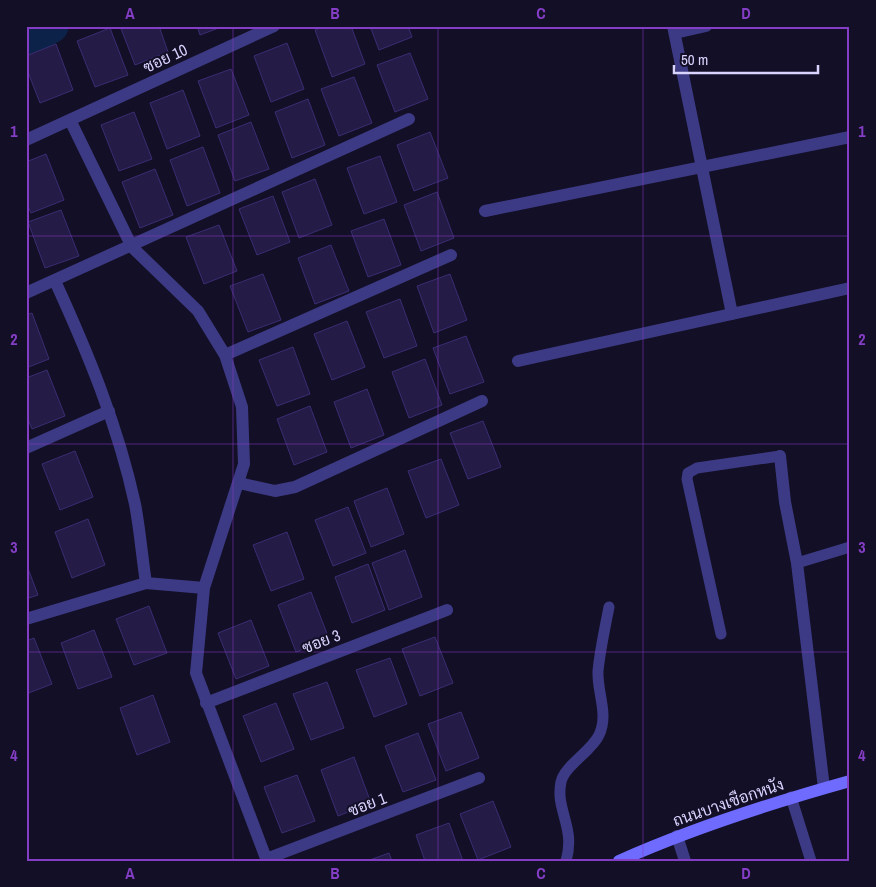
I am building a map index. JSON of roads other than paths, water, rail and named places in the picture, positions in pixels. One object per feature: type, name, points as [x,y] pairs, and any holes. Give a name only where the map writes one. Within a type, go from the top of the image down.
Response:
[{"type":"street","name":"ซอย 10","points":[[26,140],[274,26]]},
{"type":"street","points":[[706,26],[674,29],[732,314]]},
{"type":"street","points":[[26,294],[408,119]]},
{"type":"street","points":[[70,120],[132,246],[198,311],[225,355],[242,407],[244,464],[240,483],[204,588],[196,673],[267,860]]},
{"type":"street","points":[[485,211],[850,137]]},
{"type":"street","points":[[225,355],[451,255]]},
{"type":"street","points":[[55,281],[84,345],[109,411],[135,504],[146,583]]},
{"type":"street","points":[[518,361],[850,288]]},
{"type":"street","points":[[240,483],[274,491],[295,487],[482,400]]},
{"type":"street","points":[[26,448],[109,411]]},
{"type":"street","points":[[780,456],[785,502],[797,563],[824,788]]},
{"type":"street","points":[[26,619],[146,583],[204,588]]},
{"type":"street","name":"ซอย 3","points":[[206,703],[448,610]]},
{"type":"street","name":"ซอย 1","points":[[267,860],[479,778]]},
{"type":"street","name":"ถนนบางเชือกหนัง","points":[[619,861],[677,836],[791,798],[850,781]]},
{"type":"street","points":[[677,836],[685,861]]},
{"type":"lane","points":[[721,634],[687,479],[688,473],[697,468],[780,456]]},
{"type":"lane","points":[[797,563],[850,547]]},
{"type":"lane","points":[[566,861],[570,848],[569,829],[559,795],[560,787],[562,779],[599,736],[605,716],[598,672],[609,607]]},
{"type":"lane","points":[[791,798],[811,861]]},
{"type":"waterway","points":[[26,40],[51,26]]}]
